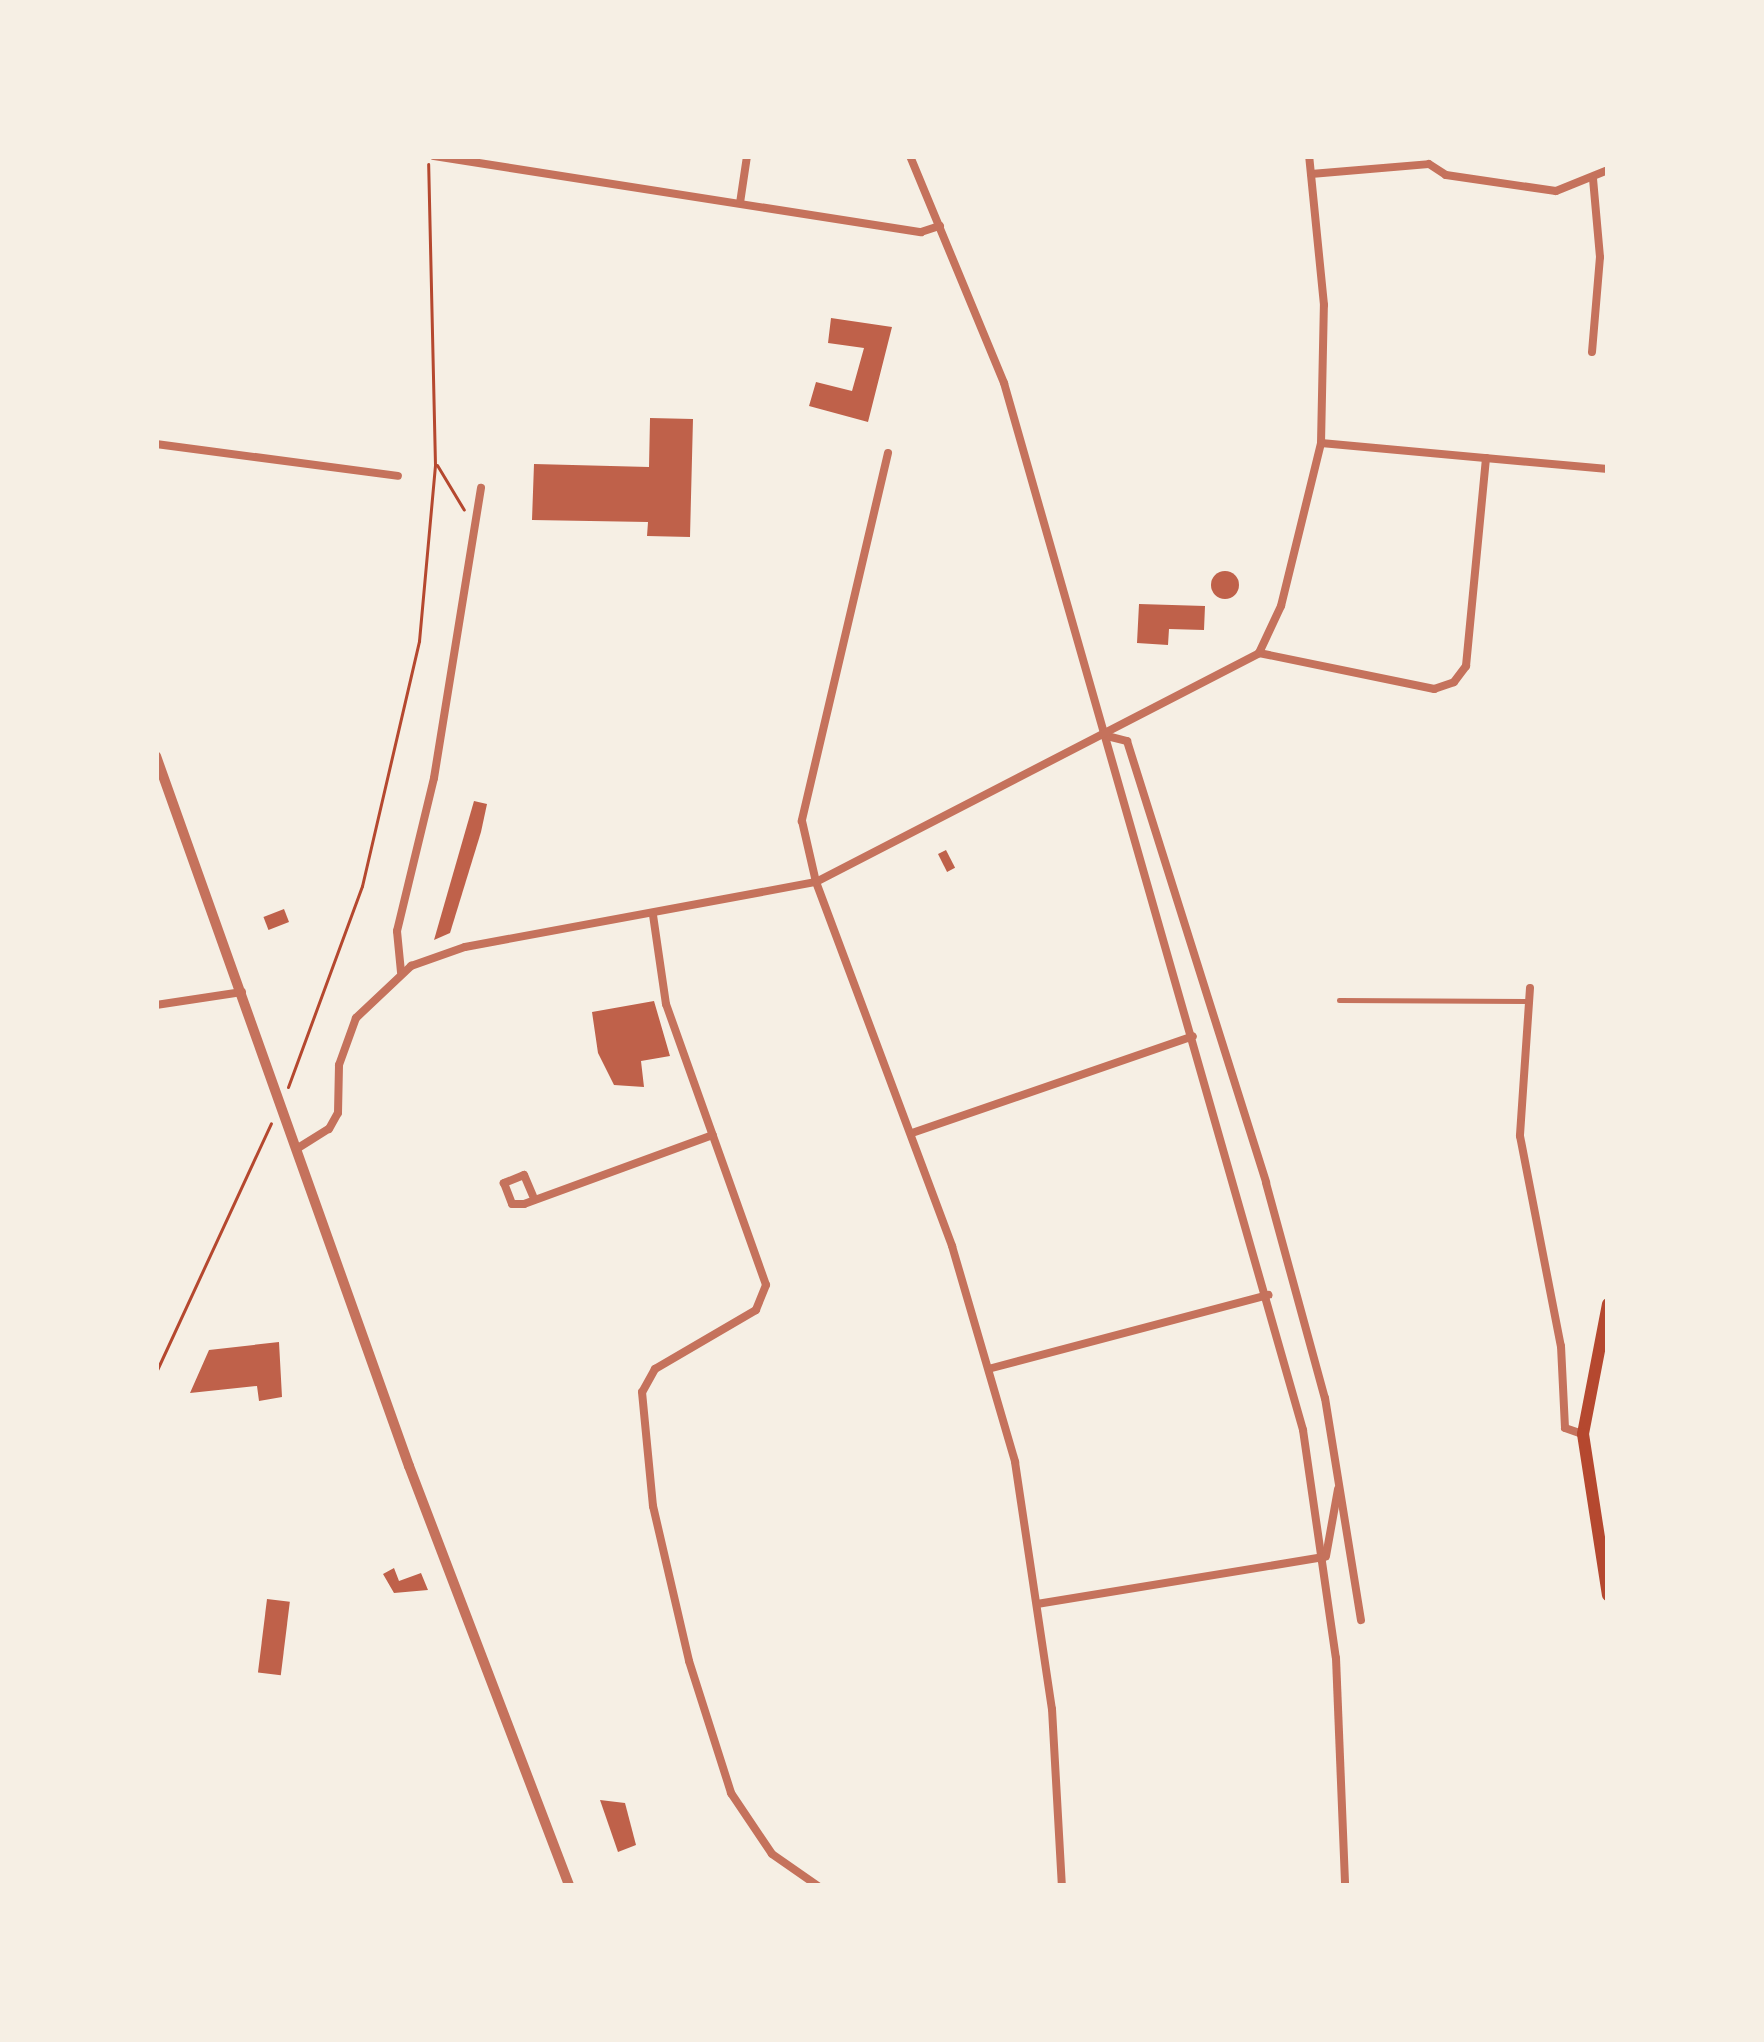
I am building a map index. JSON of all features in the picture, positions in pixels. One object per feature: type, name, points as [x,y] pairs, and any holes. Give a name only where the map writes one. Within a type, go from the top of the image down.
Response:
[{"type":"main road","points":[[1608,1304],[1583,1434],[1608,1595]]},
{"type":"street","points":[[431,156],[921,232],[940,226]]},
{"type":"street","points":[[524,171],[527,156]]},
{"type":"street","points":[[740,203],[747,156]]},
{"type":"street","points":[[910,156],[1004,383],[1102,734],[1269,1295],[1325,1557],[1345,1886]]},
{"type":"street","points":[[298,1148],[334,1122],[349,1031],[370,998],[401,972],[465,947],[816,881],[1259,653],[1281,606],[1321,443],[1324,304],[1310,156]]},
{"type":"street","points":[[1311,174],[1429,164],[1445,175],[1556,191],[1608,170]]},
{"type":"street","points":[[1592,352],[1600,257],[1593,178]]},
{"type":"street","points":[[1321,443],[1608,469]]},
{"type":"street","points":[[156,444],[398,476]]},
{"type":"street","points":[[888,453],[802,799],[816,881],[912,1133],[992,1368],[1037,1604],[1062,1886]]},
{"type":"street","points":[[1259,653],[1434,689],[1454,682],[1466,666],[1486,458]]},
{"type":"street","points":[[401,972],[397,931],[434,778],[481,488]]},
{"type":"street","points":[[1102,734],[1127,741],[1267,1183],[1338,1465],[1361,1620]]},
{"type":"street","points":[[156,756],[409,1466],[569,1886]]},
{"type":"street","points":[[653,914],[666,1004],[764,1295],[730,1329],[655,1370],[642,1392],[653,1506],[688,1661],[731,1793],[761,1843],[818,1886]]},
{"type":"street","points":[[1530,988],[1520,1136],[1561,1346],[1564,1427],[1583,1434]]},
{"type":"street","points":[[156,1005],[242,992]]},
{"type":"street","points":[[912,1133],[1193,1036]]},
{"type":"street","points":[[533,1196],[524,1175],[504,1183],[512,1204],[712,1135]]},
{"type":"street","points":[[992,1368],[1269,1295]]},
{"type":"street","points":[[1325,1557],[1338,1465]]},
{"type":"street","points":[[1037,1604],[1325,1557]]},
{"type":"lane","points":[[1339,1000],[1530,1001]]},
{"type":"path","points":[[156,1372],[325,995],[404,726],[435,465],[431,156]]},
{"type":"path","points":[[435,465],[474,520]]},
{"type":"building","points":[[831,318],[892,327],[868,422],[809,406],[816,382],[852,391],[864,348],[828,343]]},
{"type":"building","points":[[650,418],[693,419],[690,537],[647,536],[648,522],[532,520],[534,464],[649,467]]},
{"type":"building","points":[[1225,571],[1235,575],[1239,585],[1235,595],[1225,599],[1215,595],[1211,585],[1215,575]]},
{"type":"building","points":[[1139,604],[1205,606],[1204,630],[1169,629],[1168,645],[1137,643]]},
{"type":"building","points":[[474,801],[487,804],[481,832],[450,933],[434,940]]},
{"type":"building","points":[[946,850],[955,868],[947,872],[938,854]]},
{"type":"building","points":[[284,909],[289,922],[268,930],[263,917]]},
{"type":"building","points":[[654,1001],[670,1056],[641,1061],[644,1087],[614,1085],[598,1053],[592,1012]]},
{"type":"building","points":[[279,1342],[282,1397],[259,1401],[257,1386],[190,1393],[209,1350]]},
{"type":"building","points":[[394,1568],[399,1581],[421,1573],[428,1590],[394,1593],[383,1574]]},
{"type":"building","points":[[267,1599],[290,1602],[281,1675],[258,1672]]},
{"type":"building","points":[[600,1800],[625,1803],[636,1845],[618,1852]]}]
